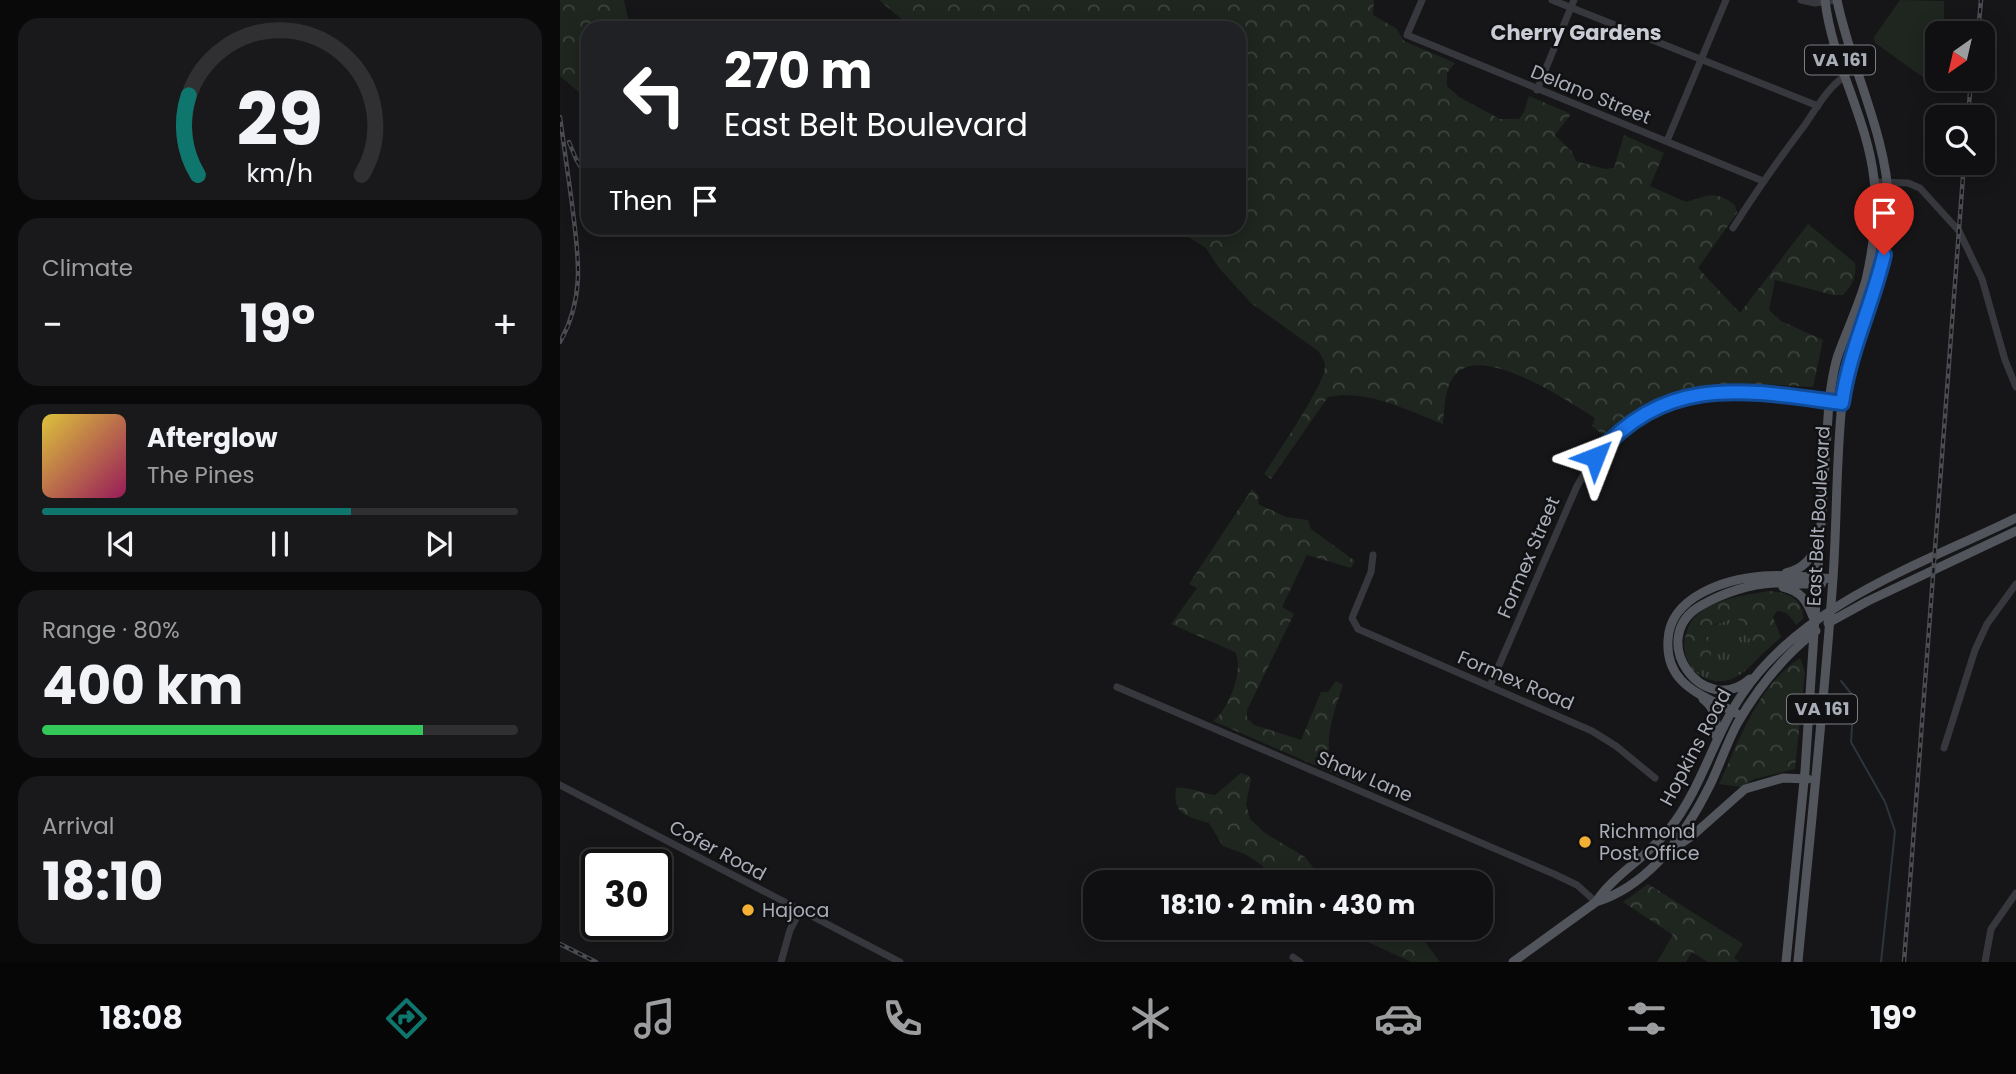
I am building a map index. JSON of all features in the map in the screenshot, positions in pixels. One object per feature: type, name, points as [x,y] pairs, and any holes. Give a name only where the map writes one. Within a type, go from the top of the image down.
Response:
[{"type":"main road","name":"East Belt Boulevard","points":[[1798,962],[1833,579],[1842,403],[1851,355],[1877,287],[1884,255],[1889,207],[1879,133],[1847,45],[1837,0]]},
{"type":"main road","name":"East Belt Boulevard","points":[[1786,962],[1805,778],[1829,402],[1837,358],[1866,280],[1874,224],[1875,182],[1865,132],[1832,37],[1825,1]]},
{"type":"main road","name":"Hopkins Road","points":[[1596,902],[1605,887],[1647,855],[1670,829],[1694,791],[1732,710],[1761,668],[1801,632],[1843,603],[2016,518]]},
{"type":"main road","name":"Hopkins Road","points":[[1513,962],[1596,902],[1612,897],[1667,853],[1700,804],[1742,716],[1764,682],[1797,648],[1824,625],[1868,601],[2016,531]]},
{"type":"main road","points":[[1713,748],[1717,724],[1713,710],[1673,669],[1668,657],[1668,632],[1675,617],[1690,600],[1719,586],[1748,578],[1794,571],[1811,559],[1820,540]]},
{"type":"main road","points":[[1772,576],[1818,581]]},
{"type":"main road","points":[[1761,668],[1746,683],[1727,690],[1695,681],[1681,663],[1678,638],[1686,619],[1703,605],[1738,590],[1764,584],[1833,579]]},
{"type":"main road","points":[[1764,584],[1788,588],[1800,594],[1808,604],[1815,623]]},
{"type":"main road","points":[[1689,686],[1742,716]]},
{"type":"main road","points":[[1667,853],[1692,836],[1745,789],[1783,778],[1816,779]]},
{"type":"street","name":"Delano Street","points":[[1422,0],[1407,35],[1763,181]]},
{"type":"street","points":[[1552,0],[1572,4],[1818,106]]},
{"type":"street","points":[[1667,141],[1727,0]]},
{"type":"street","points":[[1801,0],[1837,0]]},
{"type":"street","points":[[1537,90],[1572,4]]},
{"type":"street","points":[[1733,228],[1763,181],[1818,106],[1837,81],[1845,76]]},
{"type":"street","points":[[1875,182],[1908,183],[1920,188],[1959,231],[1982,279],[2005,360],[2016,387]]},
{"type":"street","name":"Formex Street","points":[[1490,686],[1577,486],[1595,457],[1625,429],[1666,405],[1712,392],[1758,392],[1842,403]]},
{"type":"street","name":"Formex Road","points":[[1373,555],[1371,572],[1352,618],[1355,626],[1592,731],[1616,746],[1655,778]]},
{"type":"street","points":[[1944,748],[1975,650],[1987,624],[2016,584]]},
{"type":"street","name":"Shaw Lane","points":[[1117,687],[1554,874],[1577,885],[1596,902]]},
{"type":"street","name":"Cofer Road","points":[[560,785],[900,962]]},
{"type":"street","points":[[1985,962],[1991,929],[2016,894]]},
{"type":"street","points":[[781,962],[790,930],[800,911]]},
{"type":"street","points":[[1293,957],[1300,962]]},
{"type":"green space","points":[[560,0],[624,0],[628,21],[581,21],[581,94],[560,76]]},
{"type":"green space","points":[[879,0],[1374,0],[1373,15],[1397,29],[1404,41],[1455,63],[1447,73],[1447,86],[1459,97],[1500,119],[1519,119],[1529,96],[1571,114],[1555,135],[1572,152],[1576,161],[1605,169],[1614,168],[1624,135],[1664,153],[1650,186],[1686,202],[1712,195],[1722,197],[1735,205],[1737,213],[1698,268],[1740,313],[1808,224],[1855,263],[1854,276],[1843,295],[1833,295],[1775,280],[1769,310],[1781,321],[1823,340],[1813,387],[1729,385],[1677,393],[1628,417],[1604,436],[1592,426],[1595,418],[1547,389],[1506,370],[1470,366],[1457,373],[1450,384],[1443,424],[1372,398],[1343,395],[1328,397],[1271,479],[1264,474],[1317,388],[1323,375],[1324,360],[1318,351],[1251,303],[1219,268],[1206,248],[1185,235],[1246,235],[1246,21],[904,21]]},
{"type":"green space","points":[[1900,0],[1944,1],[1944,21],[1925,21],[1925,79],[1875,43],[1874,37]]},
{"type":"green space","points":[[1252,489],[1259,496],[1258,504],[1286,517],[1308,520],[1311,529],[1355,561],[1351,568],[1307,555],[1282,607],[1294,614],[1247,710],[1247,718],[1254,725],[1301,740],[1321,692],[1328,692],[1336,681],[1343,685],[1329,735],[1330,755],[1333,765],[1357,775],[1356,783],[1213,721],[1224,708],[1233,689],[1238,668],[1235,652],[1171,624],[1197,588],[1189,584]]},
{"type":"green space","points":[[1769,591],[1782,593],[1797,601],[1803,612],[1803,619],[1796,625],[1788,615],[1777,611],[1773,617],[1781,637],[1760,656],[1739,620],[1720,622],[1703,634],[1712,650],[1709,664],[1700,672],[1693,670],[1686,657],[1684,644],[1691,623],[1698,614],[1720,602]]},
{"type":"green space","points":[[1732,618],[1739,620],[1760,656],[1745,671],[1729,680],[1703,677],[1693,670],[1700,672],[1712,650],[1703,634],[1708,628]]},
{"type":"green space","points":[[1800,658],[1805,672],[1795,769],[1754,779],[1741,787],[1719,784],[1742,732],[1761,698],[1785,669]]},
{"type":"green space","points":[[1241,773],[1249,776],[1251,780],[1246,804],[1250,819],[1265,833],[1305,857],[1315,870],[1264,870],[1263,866],[1245,854],[1223,846],[1209,823],[1183,813],[1176,804],[1175,797],[1176,788],[1215,795]]},
{"type":"green space","points":[[1648,884],[1743,944],[1734,958],[1740,962],[1708,962],[1692,952],[1686,962],[1657,962],[1673,935],[1623,902]]},
{"type":"green space","points":[[1364,940],[1424,940],[1440,962],[1411,962]]},
{"type":"waterway","points":[[1841,681],[1854,697],[1851,742],[1885,802],[1895,831],[1881,962]]},
{"type":"railway","points":[[1979,21],[1981,0]]},
{"type":"railway","points":[[1969,105],[1970,91]]},
{"type":"railway","points":[[560,117],[578,258],[574,308],[560,342]]},
{"type":"railway","points":[[569,142],[581,167]]},
{"type":"railway","points":[[1904,962],[1963,175]]},
{"type":"railway","points":[[560,944],[596,962]]},
{"type":"place","name":"Richmond Post Office","points":[[1585,842]]},
{"type":"place","name":"Hajoca","points":[[748,910]]},
{"type":"district","name":"Cherry Gardens","points":[[1576,33]]},
{"type":"route","points":[[1595,457],[1644,415],[1677,400],[1698,395],[1712,392],[1758,392],[1842,403],[1851,355],[1877,287],[1884,255]]}]
